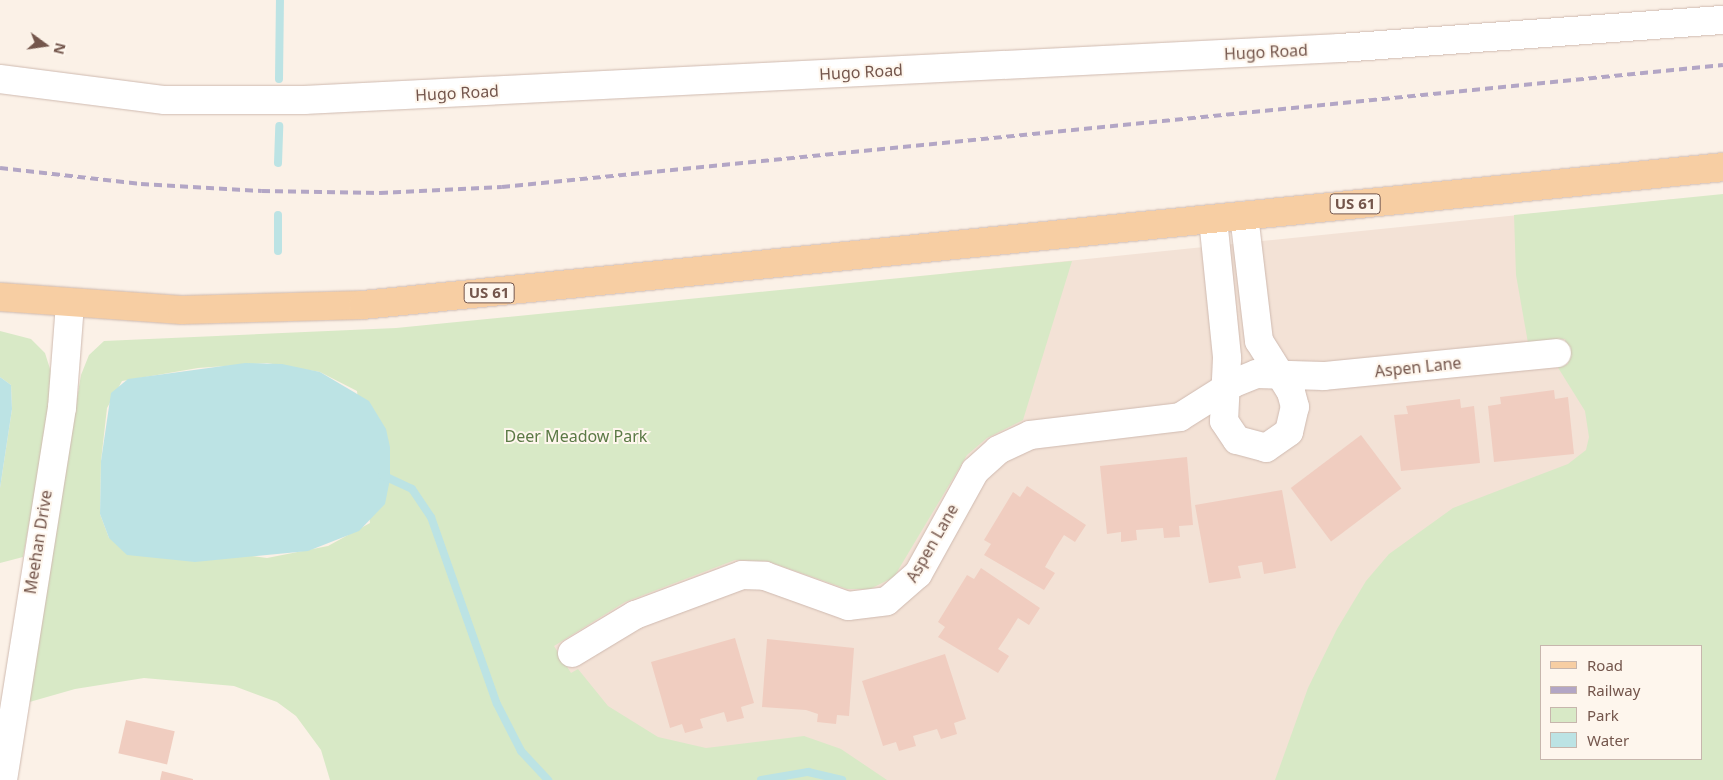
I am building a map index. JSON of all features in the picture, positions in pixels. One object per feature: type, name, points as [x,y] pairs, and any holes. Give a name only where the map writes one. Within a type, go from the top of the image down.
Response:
[{"type":"main road","name":"US 61","points":[[0,297],[70,304],[192,310],[363,305],[1723,167]]},
{"type":"street","name":"Hugo Road","points":[[0,79],[148,98],[304,100],[1340,48],[1723,20]]},
{"type":"street","points":[[1213,219],[1227,352],[1223,414],[1228,431],[1243,444],[1266,448],[1286,436],[1295,413],[1293,397],[1257,335],[1244,216]]},
{"type":"street","name":"Meehan Drive","points":[[3,780],[62,408],[70,304]]},
{"type":"street","name":"Aspen Lane","points":[[572,653],[635,615],[742,575],[765,576],[848,606],[887,601],[914,578],[966,484],[998,450],[1038,433],[1180,417],[1249,376],[1279,374],[1324,376],[1557,353]]},
{"type":"shaded area","points":[[1676,199],[1610,462],[1350,780],[659,780],[521,745],[566,566],[949,273]]},
{"type":"green space","points":[[1723,194],[1723,780],[1275,780],[1308,688],[1337,629],[1366,581],[1389,554],[1453,508],[1568,464],[1586,450],[1589,437],[1585,411],[1557,366],[1568,364],[1565,339],[1528,343],[1516,275],[1514,215]]},
{"type":"green space","name":"Deer Meadow Park","points":[[1072,261],[1023,420],[987,438],[967,455],[894,577],[870,589],[847,589],[767,561],[735,560],[625,602],[554,646],[571,673],[578,669],[608,706],[658,737],[706,748],[804,736],[841,749],[887,780],[330,780],[321,750],[296,716],[277,702],[234,686],[144,678],[75,689],[26,703],[81,375],[89,355],[104,341],[396,328]],"holes":[[[267,363],[320,372],[357,391],[370,523],[328,546],[267,558],[109,538],[100,514],[101,461],[107,408],[122,381],[198,368]]]},
{"type":"green space","points":[[0,331],[31,339],[45,353],[51,372],[48,422],[23,557],[0,563],[0,488],[12,409],[11,385],[0,377]]},
{"type":"water","points":[[245,363],[282,364],[320,372],[369,401],[386,429],[390,447],[390,479],[385,504],[359,531],[308,551],[195,562],[127,555],[109,538],[100,514],[101,461],[111,393],[128,379]]},
{"type":"water","points":[[0,377],[11,385],[12,409],[0,488]]},
{"type":"building","points":[[1554,390],[1555,399],[1568,397],[1574,454],[1494,462],[1488,406],[1501,404],[1500,397]]},
{"type":"building","points":[[1460,399],[1461,408],[1474,406],[1480,463],[1401,471],[1394,415],[1408,414],[1406,406]]},
{"type":"building","points":[[1361,435],[1401,489],[1331,541],[1291,488]]},
{"type":"building","points":[[1187,457],[1193,525],[1179,526],[1180,537],[1164,538],[1163,528],[1136,530],[1137,540],[1121,542],[1121,532],[1107,534],[1100,466]]},
{"type":"building","points":[[1027,486],[1086,525],[1075,542],[1064,535],[1045,567],[1055,573],[1044,590],[984,555],[991,544],[984,540],[1013,492],[1020,497]]},
{"type":"building","points":[[1282,490],[1296,568],[1264,574],[1262,562],[1238,566],[1241,578],[1209,583],[1195,505]]},
{"type":"building","points":[[981,568],[1040,608],[1029,625],[1018,618],[998,649],[1009,656],[998,673],[938,637],[945,627],[938,622],[967,575],[974,579]]},
{"type":"building","points":[[735,638],[754,703],[741,707],[744,718],[727,722],[724,712],[700,719],[703,728],[685,733],[682,724],[670,728],[651,662]]},
{"type":"building","points":[[767,639],[854,648],[849,716],[837,715],[836,724],[817,722],[818,714],[806,710],[762,707]]},
{"type":"building","points":[[945,654],[966,719],[954,723],[957,734],[941,739],[937,729],[913,736],[916,746],[899,751],[896,742],[883,746],[862,681]]},
{"type":"building","points":[[126,720],[175,731],[167,764],[118,753]]},
{"type":"building","points":[[162,771],[193,779],[193,780],[160,780]]},
{"type":"waterway","points":[[279,79],[280,0]]},
{"type":"waterway","points":[[278,163],[279,126]]},
{"type":"waterway","points":[[278,215],[278,251]]},
{"type":"waterway","points":[[382,475],[412,489],[431,517],[497,704],[521,751],[548,780]]},
{"type":"waterway","points":[[761,780],[808,772],[842,780]]},
{"type":"railway","points":[[0,168],[141,184],[262,191],[380,193],[502,187],[1723,65]]}]
